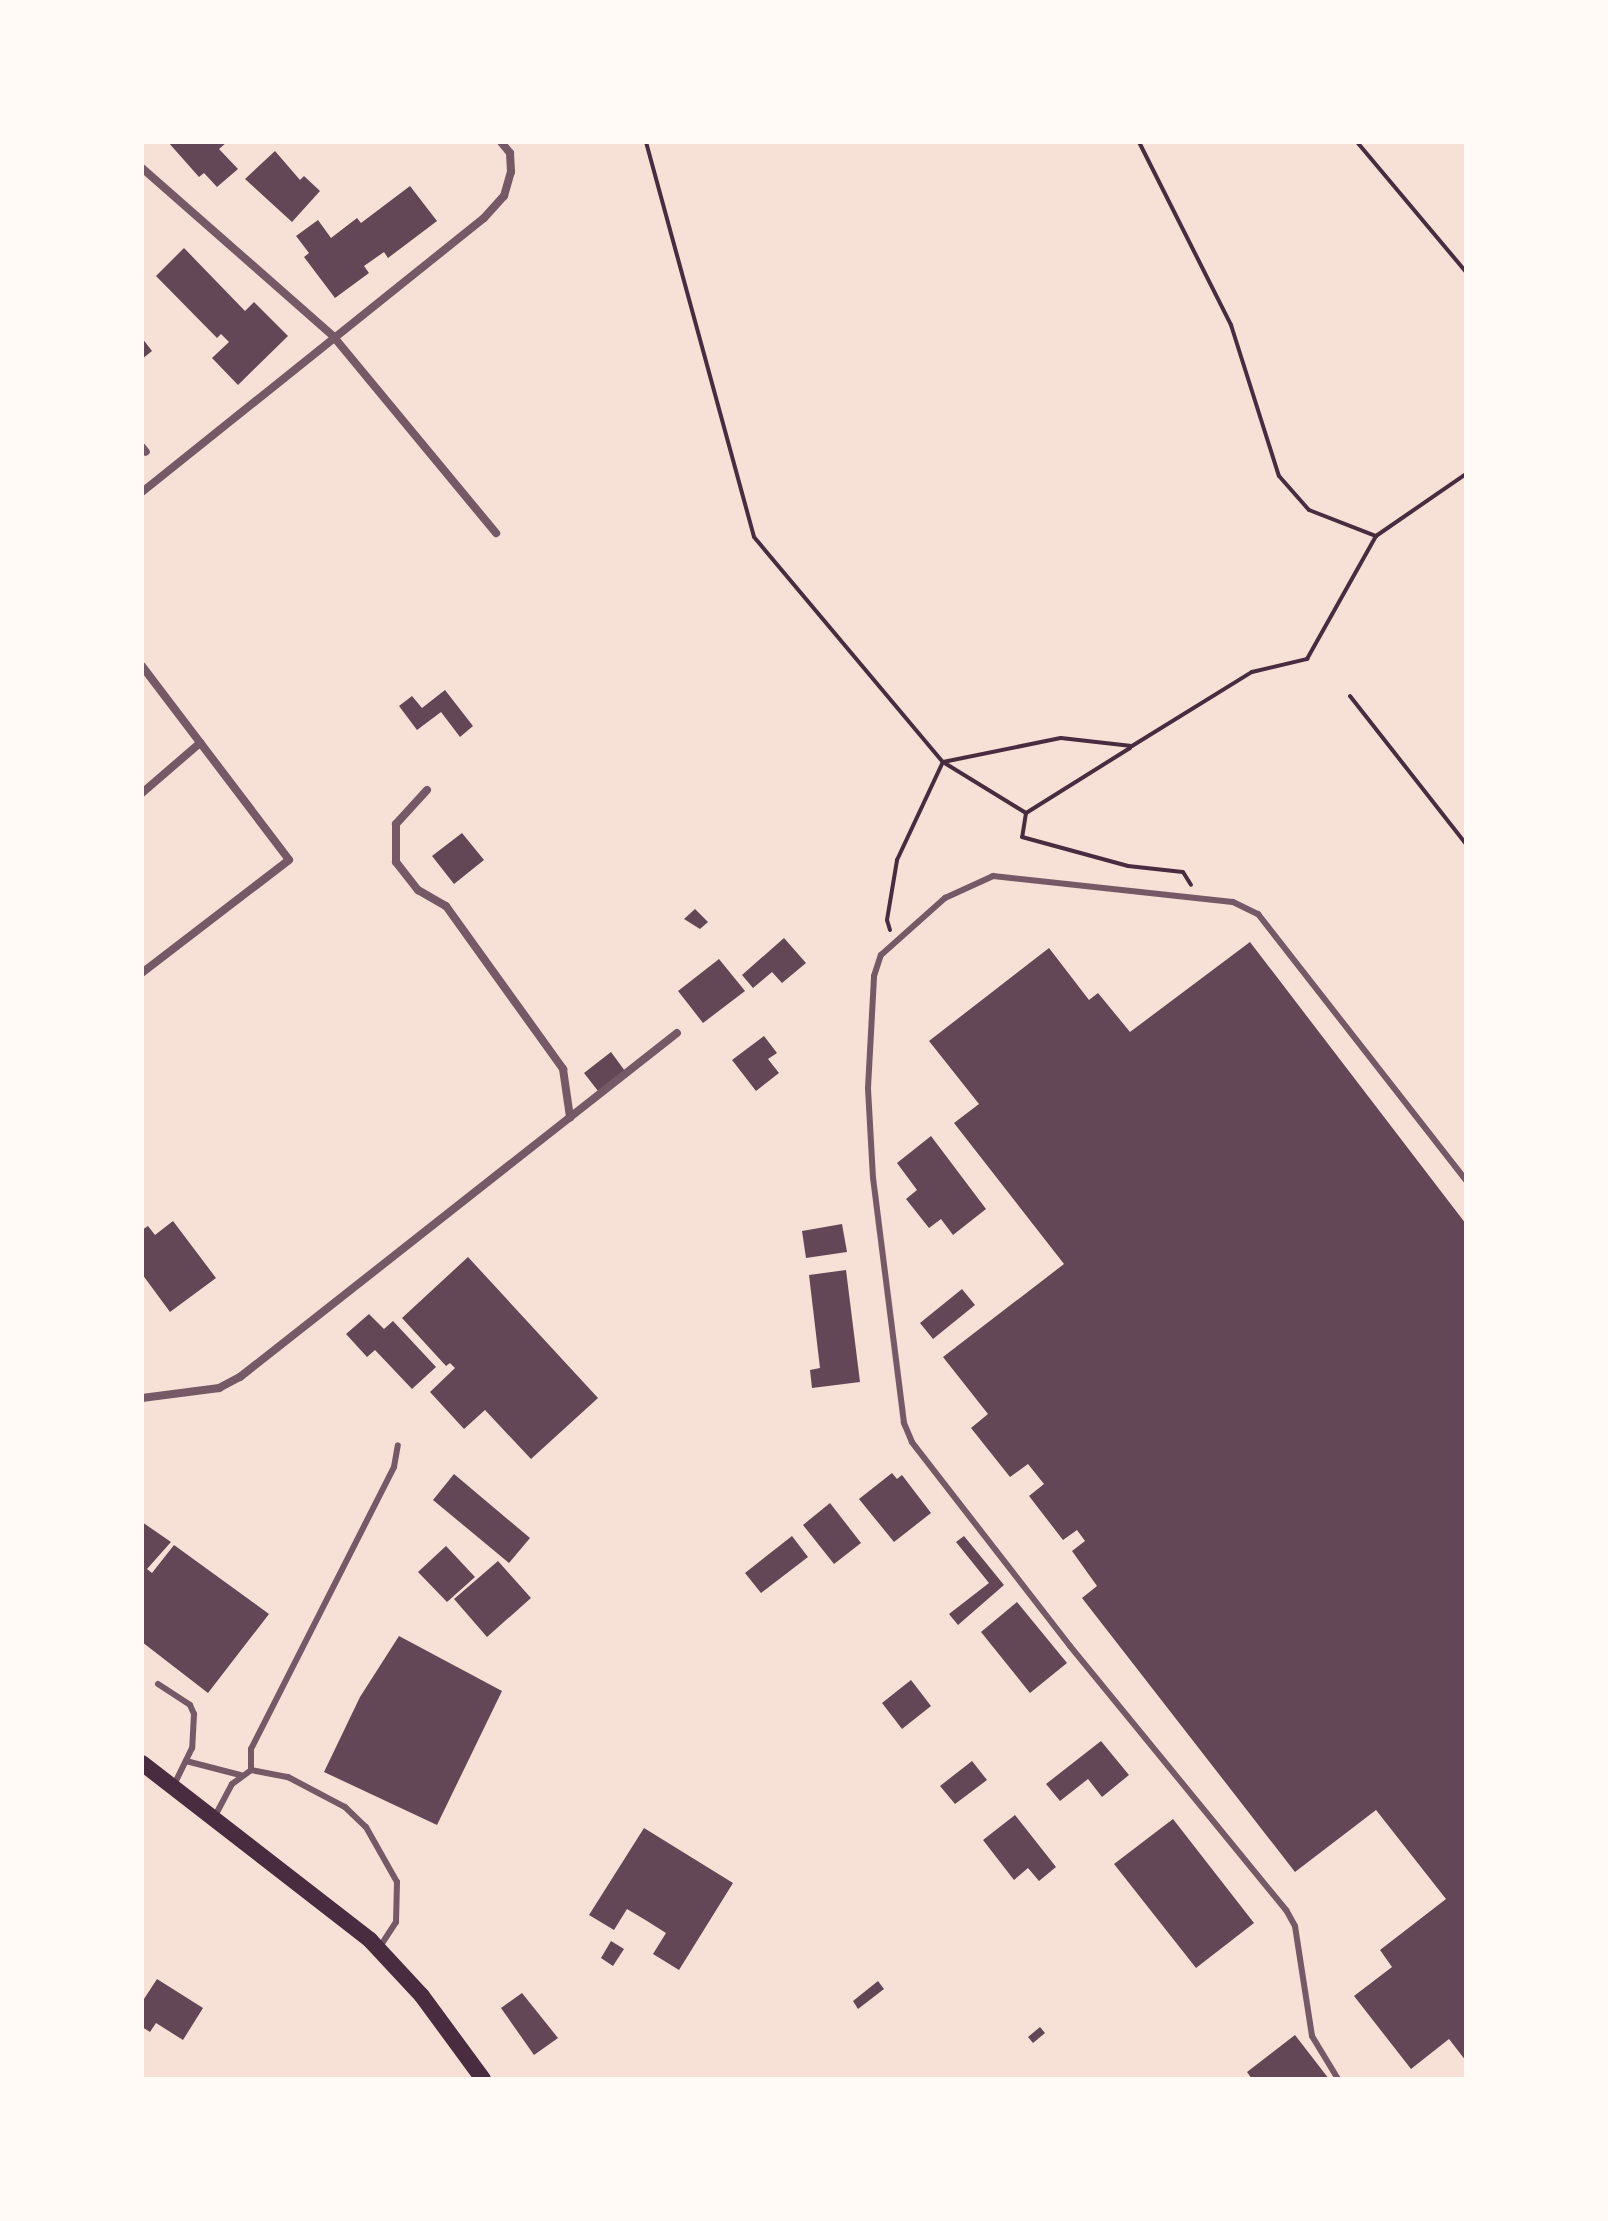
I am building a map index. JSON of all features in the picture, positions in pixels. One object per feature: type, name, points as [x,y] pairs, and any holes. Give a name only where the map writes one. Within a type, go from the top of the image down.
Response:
[{"type":"main road","points":[[142,1763],[379,1948],[422,1996],[483,2079]]},
{"type":"street","points":[[142,492],[484,218],[504,196],[510,153],[501,142]]},
{"type":"street","points":[[142,168],[333,336],[496,533]]},
{"type":"street","points":[[142,666],[289,860],[142,973]]},
{"type":"street","points":[[142,793],[200,743]]},
{"type":"street","points":[[427,790],[396,824],[396,862],[418,890],[446,906],[563,1069],[570,1117]]},
{"type":"street","points":[[142,1398],[219,1388],[240,1377],[677,1033]]},
{"type":"lane","points":[[1338,2079],[1312,2036],[1295,1926],[1286,1910],[1070,1646],[912,1442],[904,1423],[873,1178],[868,1088],[874,976],[894,940],[945,898],[993,876],[1201,897],[1258,914],[1466,1180]]},
{"type":"lane","points":[[251,1770],[251,1749],[394,1467],[398,1445]]},
{"type":"lane","points":[[158,1684],[190,1705],[194,1714],[194,1738],[173,1787]]},
{"type":"lane","points":[[186,1761],[240,1775]]},
{"type":"lane","points":[[213,1819],[240,1775],[251,1770],[288,1777],[345,1807],[366,1827],[397,1882],[400,1905],[379,1948]]},
{"type":"path","points":[[646,142],[754,537],[943,762],[1026,813]]},
{"type":"path","points":[[1139,142],[1231,325],[1279,476],[1309,510],[1376,536]]},
{"type":"path","points":[[1357,142],[1466,272]]},
{"type":"path","points":[[1201,897],[1183,872],[1128,866],[1022,837],[1026,813],[1252,672],[1307,659],[1376,536],[1466,474]]},
{"type":"path","points":[[1350,696],[1466,844]]},
{"type":"path","points":[[943,762],[1061,738],[1132,746]]},
{"type":"path","points":[[894,940],[887,920],[897,860],[943,762]]},
{"type":"building","points":[[168,142],[227,142],[219,149],[238,169],[217,187],[204,173],[199,177]]},
{"type":"building","points":[[275,151],[300,180],[304,176],[320,191],[292,222],[245,179]]},
{"type":"building","points":[[410,186],[437,221],[388,258],[384,252],[364,266],[369,273],[335,298],[304,257],[309,253],[296,236],[318,220],[331,238],[357,218],[361,223]]},
{"type":"building","points":[[184,248],[245,311],[254,302],[288,336],[238,385],[212,358],[229,342],[221,334],[217,338],[156,276]]},
{"type":"building","points":[[142,338],[152,351],[142,359]]},
{"type":"building","points":[[445,690],[473,726],[460,737],[441,712],[417,730],[399,706],[412,696],[422,708]]},
{"type":"building","points":[[462,833],[484,860],[454,884],[432,856]]},
{"type":"building","points":[[695,909],[708,922],[700,929],[684,919]]},
{"type":"building","points":[[784,938],[806,963],[782,983],[772,972],[753,988],[742,975]]},
{"type":"building","points":[[1250,942],[1466,1224],[1466,2061],[1449,2039],[1411,2069],[1354,1996],[1392,1967],[1380,1950],[1446,1899],[1376,1810],[1295,1872],[1082,1598],[1097,1586],[1072,1551],[1085,1541],[1077,1530],[1063,1540],[1029,1496],[1044,1484],[1028,1464],[1010,1477],[971,1428],[988,1414],[943,1357],[1064,1264],[954,1123],[979,1104],[929,1041],[1049,948],[1089,1000],[1098,993],[1130,1032]]},
{"type":"building","points":[[719,959],[745,991],[703,1023],[678,991]]},
{"type":"building","points":[[764,1036],[777,1053],[768,1059],[779,1073],[756,1091],[732,1060]]},
{"type":"building","points":[[611,1052],[625,1071],[598,1091],[584,1073]]},
{"type":"building","points":[[931,1136],[986,1209],[953,1235],[941,1219],[929,1228],[906,1199],[917,1190],[897,1163]]},
{"type":"building","points":[[173,1221],[216,1278],[170,1312],[142,1274],[142,1230],[148,1226],[155,1235]]},
{"type":"building","points":[[842,1224],[847,1252],[806,1258],[802,1231]]},
{"type":"building","points":[[468,1257],[598,1398],[531,1459],[485,1410],[464,1429],[430,1392],[455,1368],[450,1363],[446,1366],[402,1318]]},
{"type":"building","points":[[846,1270],[860,1382],[812,1388],[810,1370],[820,1368],[809,1275]]},
{"type":"building","points":[[962,1289],[975,1305],[933,1339],[920,1323]]},
{"type":"building","points":[[369,1314],[384,1329],[393,1321],[436,1367],[412,1389],[375,1350],[367,1357],[346,1334]]},
{"type":"building","points":[[892,1473],[897,1479],[902,1475],[931,1513],[894,1542],[859,1499]]},
{"type":"building","points":[[454,1474],[530,1538],[509,1563],[433,1500]]},
{"type":"building","points":[[830,1503],[861,1543],[834,1564],[803,1525]]},
{"type":"building","points":[[142,1522],[171,1542],[147,1569],[152,1573],[174,1545],[269,1614],[208,1693],[142,1642]]},
{"type":"building","points":[[792,1536],[808,1557],[761,1593],[745,1573]]},
{"type":"building","points":[[964,1536],[1004,1585],[958,1625],[949,1614],[989,1583],[956,1542]]},
{"type":"building","points":[[446,1546],[475,1577],[447,1602],[418,1572]]},
{"type":"building","points":[[498,1561],[531,1598],[487,1637],[454,1599]]},
{"type":"building","points":[[1017,1602],[1067,1663],[1030,1693],[981,1632]]},
{"type":"building","points":[[399,1636],[502,1691],[437,1825],[324,1772],[360,1697]]},
{"type":"building","points":[[911,1680],[931,1706],[902,1729],[882,1703]]},
{"type":"building","points":[[1101,1741],[1129,1775],[1102,1797],[1088,1779],[1060,1801],[1046,1784]]},
{"type":"building","points":[[972,1761],[987,1780],[955,1804],[940,1786]]},
{"type":"building","points":[[1015,1815],[1056,1867],[1039,1881],[1028,1868],[1014,1880],[983,1840]]},
{"type":"building","points":[[1173,1819],[1254,1923],[1196,1968],[1114,1864]]},
{"type":"building","points":[[644,1828],[733,1883],[679,1970],[653,1954],[666,1933],[647,1921],[627,1909],[614,1930],[589,1915]]},
{"type":"building","points":[[611,1941],[624,1949],[613,1966],[601,1958]]},
{"type":"building","points":[[157,1979],[203,2008],[183,2040],[156,2023],[150,2032],[142,2027],[142,2002]]},
{"type":"building","points":[[878,1981],[884,1989],[858,2009],[853,2001]]},
{"type":"building","points":[[522,1993],[558,2038],[534,2055],[501,2008]]},
{"type":"building","points":[[1040,2027],[1045,2033],[1033,2043],[1028,2037]]},
{"type":"building","points":[[1295,2035],[1329,2079],[1252,2079],[1247,2072]]}]
